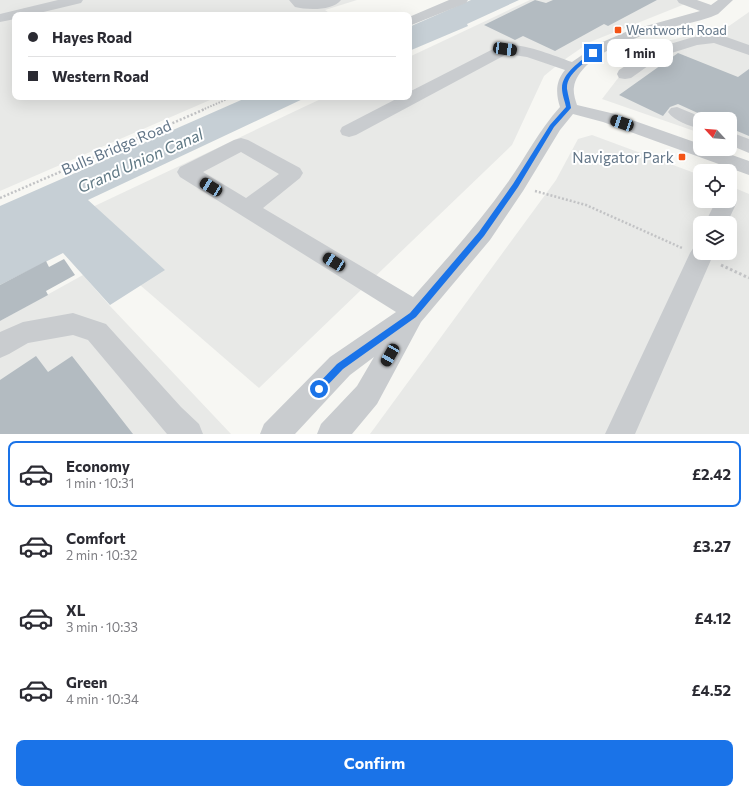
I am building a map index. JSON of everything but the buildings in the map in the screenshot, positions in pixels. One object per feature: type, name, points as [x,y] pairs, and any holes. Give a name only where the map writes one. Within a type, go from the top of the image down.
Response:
[{"type":"street","points":[[25,12],[76,0]]},
{"type":"street","points":[[296,0],[300,4],[321,5],[334,0]]},
{"type":"street","points":[[412,21],[461,0]]},
{"type":"street","points":[[684,0],[713,10]]},
{"type":"street","points":[[568,108],[564,87],[568,78],[574,68],[593,53],[616,41],[658,26],[705,14],[726,0]]},
{"type":"street","points":[[0,18],[12,15]]},
{"type":"street","points":[[625,74],[656,53],[695,41],[715,38],[749,50]]},
{"type":"street","points":[[412,97],[505,49],[530,53],[574,68]]},
{"type":"street","points":[[349,130],[407,100]]},
{"type":"street","points":[[568,108],[609,118],[749,168]]},
{"type":"street","points":[[332,434],[367,395],[414,313],[482,234],[516,186],[552,127],[568,108]]},
{"type":"street","points":[[677,112],[693,120]]},
{"type":"street","points":[[737,141],[749,147]]},
{"type":"street","points":[[247,209],[293,173],[241,144],[187,172],[414,313]]},
{"type":"street","points":[[620,434],[700,260]]},
{"type":"street","points":[[275,434],[340,366],[414,313]]},
{"type":"street","points":[[0,346],[23,333],[73,324],[97,332],[171,417],[188,434]]},
{"type":"path","name":"Bulls Bridge Road","points":[[0,198],[225,100]]},
{"type":"path","points":[[516,186],[586,205],[693,251]]},
{"type":"path","points":[[712,260],[749,278]]},
{"type":"shaded area","points":[[0,0],[357,0],[325,10],[328,12],[12,12],[12,100],[210,100],[0,191]]},
{"type":"shaded area","points":[[530,0],[687,0],[685,4],[590,42],[544,76],[512,145],[259,388],[65,220],[319,100],[412,100],[412,56]]},
{"type":"shaded area","name":"Navigator Park","points":[[749,12],[749,150],[737,146],[737,112],[693,112],[693,131],[602,99],[642,47],[729,26]]},
{"type":"shaded area","points":[[592,135],[693,172],[693,208],[737,208],[737,189],[749,194],[749,434],[370,434],[556,180],[578,139]]},
{"type":"shaded area","points":[[83,275],[110,306],[231,434],[0,434],[0,321]]},
{"type":"water","points":[[471,0],[519,0],[467,24],[468,26],[412,50],[412,26]]},
{"type":"water","name":"Grand Union Canal","points":[[241,100],[301,100],[88,200],[165,270],[110,305],[63,253],[0,285],[0,206]]},
{"type":"place","name":"Wentworth Road","points":[[618,30]]},
{"type":"place","name":"Navigator Park","points":[[682,157]]},
{"type":"route","points":[[319,389],[340,366],[413,315],[482,234],[516,186],[552,127],[568,108],[564,87],[574,68],[593,53]]}]
